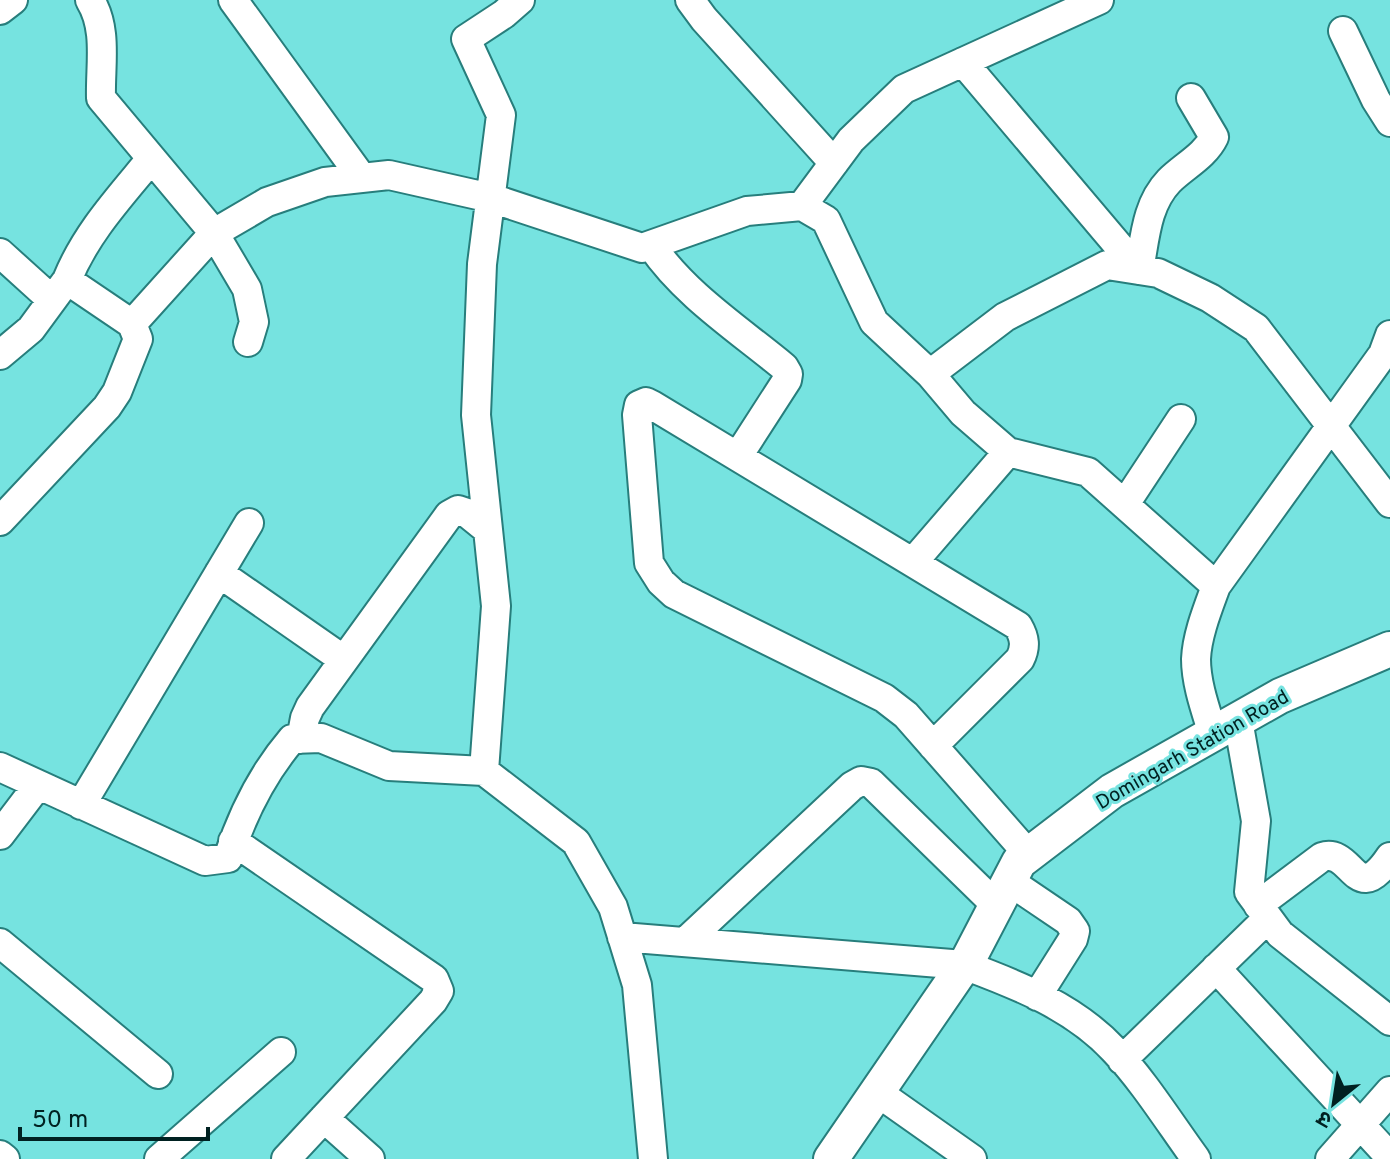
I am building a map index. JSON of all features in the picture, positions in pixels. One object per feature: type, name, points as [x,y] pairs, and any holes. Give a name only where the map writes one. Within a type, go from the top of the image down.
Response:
[{"type":"street","points":[[0,10],[13,0]]},
{"type":"street","points":[[90,0],[101,27],[101,98],[214,233],[247,289],[254,322],[248,342]]},
{"type":"street","points":[[233,0],[362,178]]},
{"type":"street","points":[[484,771],[496,606],[476,415],[482,264],[501,115],[466,39],[520,0]]},
{"type":"street","points":[[690,0],[834,163]]},
{"type":"street","points":[[802,206],[851,140],[904,89],[1099,0]]},
{"type":"street","points":[[1343,31],[1390,122]]},
{"type":"street","points":[[963,62],[1139,270]]},
{"type":"street","points":[[1139,270],[1151,206],[1169,181],[1210,146],[1214,137],[1191,98]]},
{"type":"street","points":[[0,355],[31,329],[59,290],[93,229],[151,159]]},
{"type":"street","points":[[132,324],[214,233],[267,202],[325,182],[389,175],[491,198],[642,248],[747,211],[802,206],[826,220],[874,322],[930,374],[963,413],[1008,452],[1088,472],[1216,586]]},
{"type":"street","points":[[651,245],[665,266],[686,287],[784,367],[788,374],[738,456]]},
{"type":"street","points":[[0,253],[59,290],[132,324],[138,339],[117,392],[107,407],[0,521]]},
{"type":"street","points":[[930,374],[1005,317],[1107,265],[1158,273],[1210,298],[1256,328],[1390,503]]},
{"type":"street","points":[[1390,335],[1383,354],[1216,586],[1205,616],[1196,660],[1202,698],[1226,727],[1256,821],[1249,892],[1280,934],[1390,1021]]},
{"type":"street","points":[[933,746],[1020,659],[1025,648],[1018,626],[652,405],[646,402],[639,405],[637,415],[649,563],[661,582],[674,594],[884,698],[906,715],[933,746],[1012,880]]},
{"type":"street","points":[[1125,504],[1181,419]]},
{"type":"street","points":[[914,561],[1008,452]]},
{"type":"street","points":[[301,739],[310,707],[449,515],[458,510],[467,513],[488,530]]},
{"type":"street","points":[[81,805],[249,523]]},
{"type":"street","points":[[219,573],[344,660]]},
{"type":"street","name":"Domingarh Station Road","points":[[831,1159],[964,965],[1012,880],[1112,791],[1280,696],[1390,649]]},
{"type":"street","points":[[1,769],[205,861],[228,858],[270,764],[292,739],[321,738],[389,766],[484,771],[576,842],[613,907],[637,985],[653,1159]]},
{"type":"street","points":[[685,942],[861,781],[871,783],[1068,921],[1075,931],[1073,939],[1037,996]]},
{"type":"street","points":[[0,835],[38,785]]},
{"type":"street","points":[[233,841],[434,979],[439,991],[286,1159]]},
{"type":"street","points":[[1122,1060],[1216,968],[1263,911],[1322,857],[1329,854],[1336,856],[1360,878],[1366,879],[1375,875],[1390,857]]},
{"type":"street","points":[[622,937],[964,965],[1014,983],[1082,1021],[1122,1060],[1196,1159]]},
{"type":"street","points":[[0,943],[158,1074]]},
{"type":"street","points":[[1216,968],[1390,1157]]},
{"type":"street","points":[[176,1154],[281,1052]]},
{"type":"street","points":[[1330,1159],[1390,1091]]},
{"type":"street","points":[[877,1092],[972,1159]]},
{"type":"street","points":[[324,1118],[370,1159]]}]
